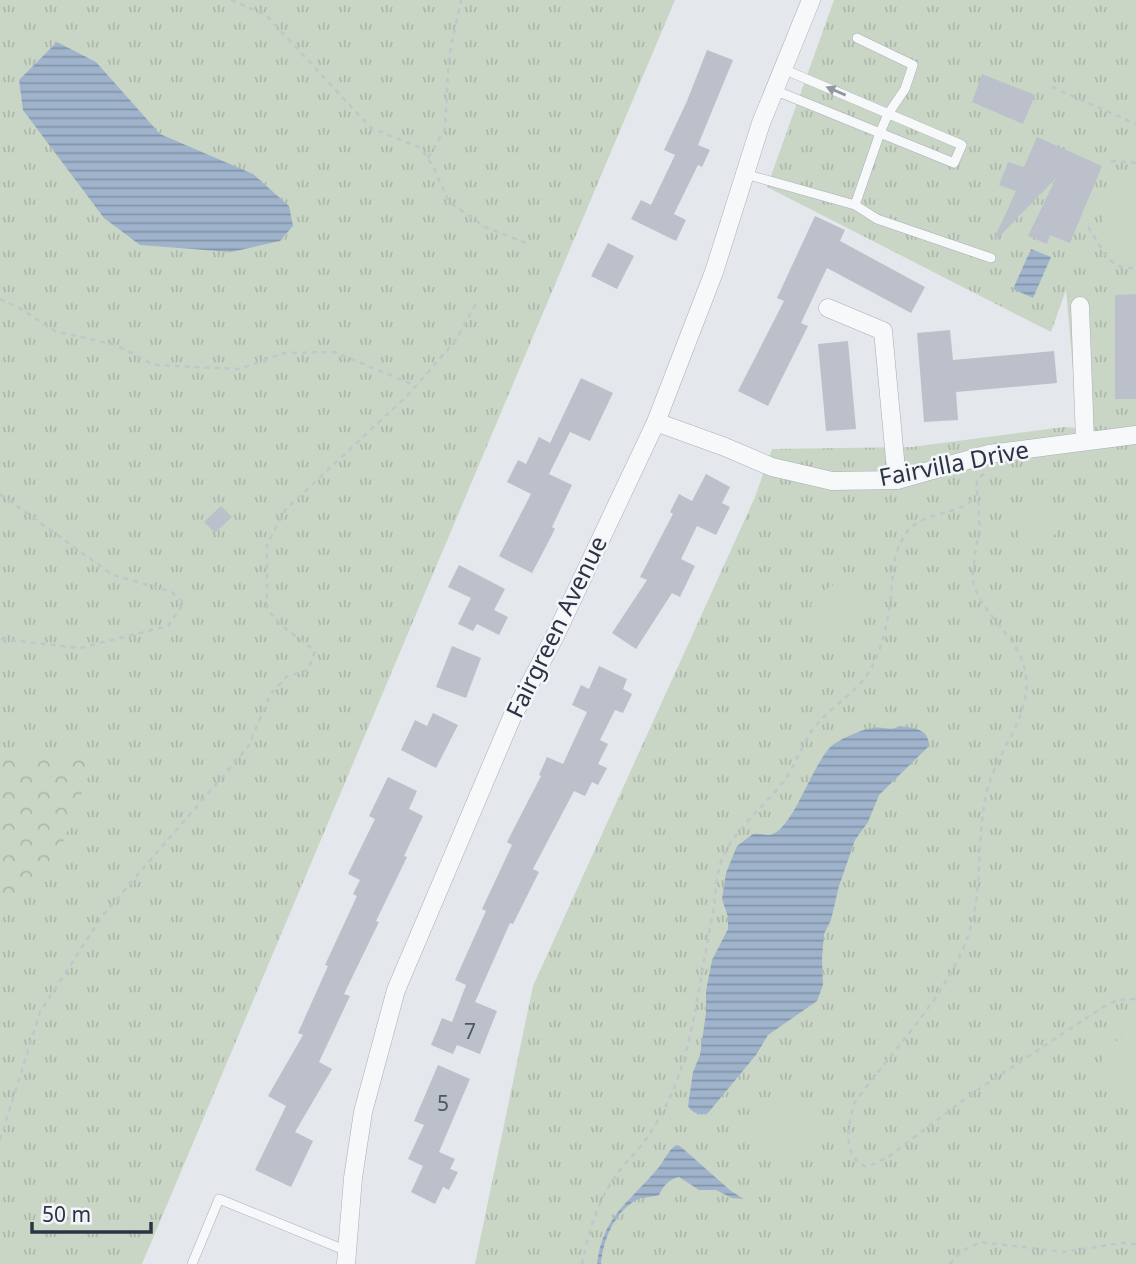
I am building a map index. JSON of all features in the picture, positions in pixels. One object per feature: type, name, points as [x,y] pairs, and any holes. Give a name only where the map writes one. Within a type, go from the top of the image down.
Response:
[{"type":"street","name":"Fairgreen Avenue","points":[[346,1258],[353,1178],[363,1112],[396,990],[512,718],[555,636],[656,422],[714,272],[761,123],[811,0]]},
{"type":"street","points":[[1080,306],[1085,440]]},
{"type":"street","points":[[828,308],[883,331],[897,480]]},
{"type":"street","name":"Fairvilla Drive","points":[[656,422],[772,467],[832,481],[897,480],[989,454],[1136,435]]},
{"type":"lane","points":[[855,205],[880,133],[888,114],[905,89],[913,65],[857,38]]},
{"type":"lane","points":[[774,90],[954,163],[962,145],[783,69]]},
{"type":"lane","points":[[744,174],[855,205],[877,219],[991,258]]},
{"type":"lane","points":[[192,1264],[219,1199],[346,1258]]},
{"type":"path","points":[[231,0],[266,15],[371,128],[421,148],[449,202],[485,227],[531,245]]},
{"type":"path","points":[[428,158],[445,129],[449,56],[461,0]]},
{"type":"path","points":[[1052,87],[1136,124]]},
{"type":"path","points":[[1111,161],[1136,163]]},
{"type":"path","points":[[1087,227],[1111,261],[1124,269],[1136,268]]},
{"type":"path","points":[[0,299],[55,331],[116,345],[154,365],[239,369],[285,353],[334,352],[417,386]]},
{"type":"path","points":[[0,1140],[40,1012],[103,915],[248,747],[270,695],[286,677],[308,670],[314,651],[281,625],[267,610],[267,545],[285,510],[417,386],[456,340],[478,300]]},
{"type":"path","points":[[988,471],[977,479],[979,525],[972,583],[1019,654],[1026,674],[1023,709],[991,777],[985,797],[981,814],[977,895],[971,927],[946,981],[855,1102],[848,1135],[855,1158],[867,1167],[888,1157],[973,1093],[1103,1007],[1117,1000],[1136,999]]},
{"type":"path","points":[[582,1264],[587,1239],[603,1198],[613,1180],[656,1125],[676,1083],[692,1026],[714,910],[718,872],[727,848],[791,771],[813,729],[868,673],[877,655],[883,633],[891,596],[892,569],[904,536],[920,520],[930,515],[968,505],[976,493]]},
{"type":"path","points":[[0,494],[113,575],[172,592],[184,603],[168,626],[80,648],[0,639]]},
{"type":"path","points":[[950,1264],[962,1251],[981,1242],[1063,1252],[1122,1243],[1136,1244]]},
{"type":"green space","points":[[0,0],[675,0],[142,1264],[0,1264]]},
{"type":"green space","points":[[834,0],[1136,0],[1136,1264],[475,1264],[533,986],[755,497],[772,449],[912,447],[1064,427],[1078,428],[1066,290],[1051,332],[767,187]]},
{"type":"green space","points":[[1136,179],[1136,252],[1125,254],[1108,242],[1103,230],[1104,214],[1116,191]]},
{"type":"green space","points":[[1039,503],[1048,505],[1054,511],[1057,526],[1050,541],[1035,549],[1021,542],[1018,530],[1021,520]]},
{"type":"green space","points":[[846,582],[859,587],[865,596],[865,607],[851,628],[839,633],[826,631],[813,621],[811,605],[826,589]]},
{"type":"green space","points":[[96,756],[51,874],[0,910],[0,758]]},
{"type":"green space","points":[[1124,1037],[1136,1040],[1136,1094],[1122,1095],[1111,1091],[1104,1084],[1101,1074],[1105,1053]]},
{"type":"green space","points":[[792,1099],[807,1102],[816,1109],[816,1130],[800,1147],[788,1151],[769,1147],[757,1134],[758,1117],[777,1104]]},
{"type":"water","points":[[57,42],[96,62],[160,134],[253,174],[289,206],[293,226],[280,241],[231,252],[140,245],[104,218],[23,110],[19,80]]},
{"type":"water","points":[[1031,249],[1051,257],[1033,298],[1013,289]]},
{"type":"water","points":[[899,726],[923,732],[929,746],[879,795],[868,822],[855,840],[839,886],[831,920],[824,934],[823,985],[817,1001],[768,1035],[756,1055],[708,1113],[694,1112],[688,1106],[693,1072],[700,1055],[706,991],[712,960],[728,929],[728,917],[722,899],[726,873],[737,846],[753,834],[769,835],[778,831],[795,809],[818,764],[834,744],[863,730],[893,729]]},
{"type":"water","points":[[676,1145],[744,1199],[732,1198],[716,1190],[699,1190],[679,1177],[672,1179],[659,1195],[641,1198],[628,1205],[611,1228],[601,1264],[597,1264],[605,1233],[619,1210]]},
{"type":"building","points":[[707,50],[733,60],[698,145],[710,150],[702,167],[698,165],[674,214],[686,220],[676,241],[631,219],[641,200],[651,205],[675,155],[664,150]]},
{"type":"building","points":[[982,74],[1035,95],[1023,124],[972,102]]},
{"type":"building","points":[[1037,137],[1102,166],[1070,243],[1050,235],[1047,244],[1028,236],[1056,178],[996,240],[994,239],[1016,191],[999,185],[1008,162],[1024,167]]},
{"type":"building","points":[[815,216],[845,230],[840,241],[925,287],[911,313],[827,268],[801,323],[808,326],[768,406],[738,391],[784,301],[777,298]]},
{"type":"building","points":[[608,243],[634,256],[617,289],[591,276]]},
{"type":"building","points":[[1136,294],[1136,399],[1115,399],[1115,295]]},
{"type":"building","points":[[950,330],[953,360],[1054,351],[1057,383],[956,392],[958,420],[924,422],[917,333]]},
{"type":"building","points":[[848,341],[856,429],[826,431],[818,344]]},
{"type":"building","points":[[581,378],[613,393],[590,441],[570,432],[549,474],[572,485],[552,527],[555,529],[532,573],[499,556],[531,494],[507,482],[518,460],[526,464],[539,437],[550,443]]},
{"type":"building","points":[[706,474],[730,487],[722,503],[730,507],[716,535],[697,526],[681,559],[695,566],[680,597],[672,593],[636,649],[612,633],[647,580],[640,577],[673,514],[670,512],[679,494],[692,501]]},
{"type":"building","points":[[221,506],[232,517],[215,533],[204,522]]},
{"type":"building","points":[[459,565],[505,589],[494,610],[508,617],[499,635],[477,624],[473,631],[458,624],[471,598],[448,587]]},
{"type":"building","points":[[452,646],[481,658],[466,698],[436,687]]},
{"type":"building","points":[[599,666],[627,679],[623,689],[632,694],[623,713],[615,710],[600,740],[608,744],[598,764],[607,768],[598,785],[592,782],[585,796],[574,791],[533,869],[539,872],[513,924],[510,923],[475,1002],[497,1011],[480,1054],[457,1045],[453,1054],[431,1045],[442,1018],[452,1022],[466,985],[455,980],[486,911],[482,909],[512,845],[507,842],[541,776],[539,775],[547,757],[563,764],[587,712],[572,705],[581,685],[589,689]]},
{"type":"building","points":[[433,713],[458,725],[436,768],[401,750],[415,720],[427,726]]},
{"type":"building","points":[[388,777],[417,791],[409,809],[423,816],[404,856],[407,857],[376,921],[379,922],[344,994],[350,996],[319,1062],[332,1069],[295,1132],[313,1141],[291,1187],[255,1170],[286,1106],[268,1096],[303,1035],[298,1033],[357,896],[353,894],[360,880],[348,874],[375,819],[369,816]]},
{"type":"building","points":[[438,1065],[470,1079],[439,1152],[455,1159],[450,1169],[458,1172],[449,1190],[443,1187],[435,1204],[411,1192],[423,1166],[408,1159],[424,1125],[414,1121]]}]
